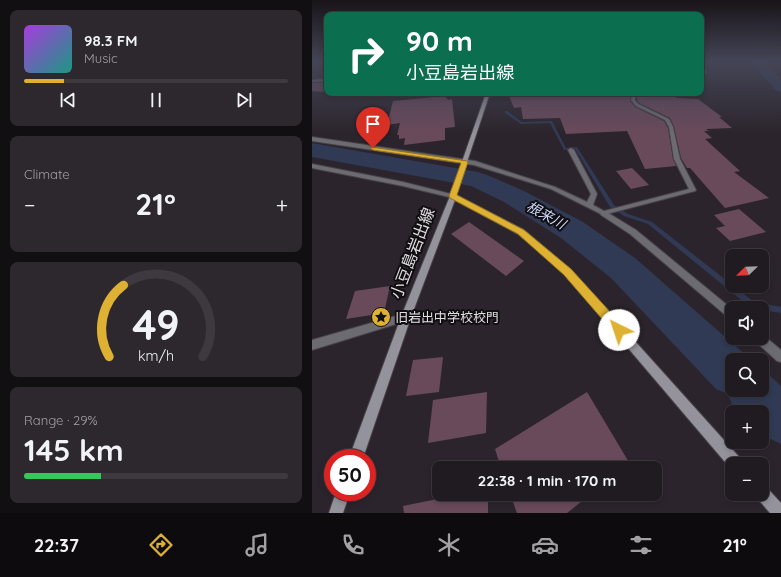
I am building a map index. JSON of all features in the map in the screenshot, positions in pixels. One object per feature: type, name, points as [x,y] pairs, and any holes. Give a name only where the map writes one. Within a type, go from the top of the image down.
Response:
[{"type":"main road","name":"小豆島岩出線","points":[[359,449],[406,318],[454,192],[487,96]]},
{"type":"main road","points":[[454,192],[521,232],[568,272],[730,457]]},
{"type":"main road","points":[[336,513],[340,501]]},
{"type":"main road","points":[[769,501],[780,513]]},
{"type":"street","points":[[603,213],[693,190],[677,159],[671,127],[667,119],[637,105],[633,100],[634,96]]},
{"type":"street","points":[[312,139],[464,164],[475,163],[553,188],[603,213],[633,232],[725,309]]},
{"type":"street","points":[[571,150],[594,194],[589,206]]},
{"type":"street","points":[[312,166],[403,184],[454,192]]},
{"type":"street","points":[[312,345],[406,318]]},
{"type":"street","points":[[768,345],[781,356]]},
{"type":"building","points":[[312,86],[324,86],[324,92],[312,91]]},
{"type":"building","points":[[445,96],[448,100],[452,99],[455,127],[445,128],[445,140],[404,145],[405,138],[399,139],[399,135],[397,135],[400,123],[387,125],[393,101]]},
{"type":"building","points":[[509,96],[630,96],[630,101],[635,107],[664,121],[668,128],[673,159],[676,166],[645,169],[627,131],[566,134],[560,118],[523,119],[521,107],[514,108]]},
{"type":"building","points":[[637,96],[674,96],[677,98],[698,99],[722,117],[719,117],[732,128],[706,129],[709,131],[704,131],[712,138],[705,139],[740,171],[734,172],[769,198],[725,208],[690,168],[687,168],[681,158],[674,127],[670,118],[639,103]]},
{"type":"building","points":[[632,168],[649,185],[631,189],[616,171]]},
{"type":"building","points":[[739,209],[766,232],[730,241],[716,228],[725,226],[714,215]]},
{"type":"building","points":[[469,222],[524,261],[506,276],[451,234]]},
{"type":"building","points":[[390,286],[384,313],[346,319],[355,291]]},
{"type":"building","points":[[443,357],[439,392],[406,396],[413,360]]},
{"type":"building","points":[[487,392],[486,433],[428,443],[433,400]]},
{"type":"building","points":[[587,392],[628,461],[499,461],[495,449]]},
{"type":"building","points":[[432,500],[488,501],[488,513],[404,513],[403,506]]},
{"type":"building","points":[[513,501],[582,501],[567,513],[517,513]]},
{"type":"waterway","points":[[506,112],[521,123],[551,122],[565,149],[576,148],[612,206],[626,215],[650,223],[752,305],[781,310]]},
{"type":"waterway","name":"根来川","points":[[312,150],[478,180],[513,196],[572,230],[623,268],[725,366]]},
{"type":"waterway","name":"根来川","points":[[757,397],[781,419]]},
{"type":"place","name":"旧岩出中学校校門","points":[[381,317]]},
{"type":"route","points":[[373,148],[465,162],[453,196],[521,232],[568,272],[619,330]]}]
